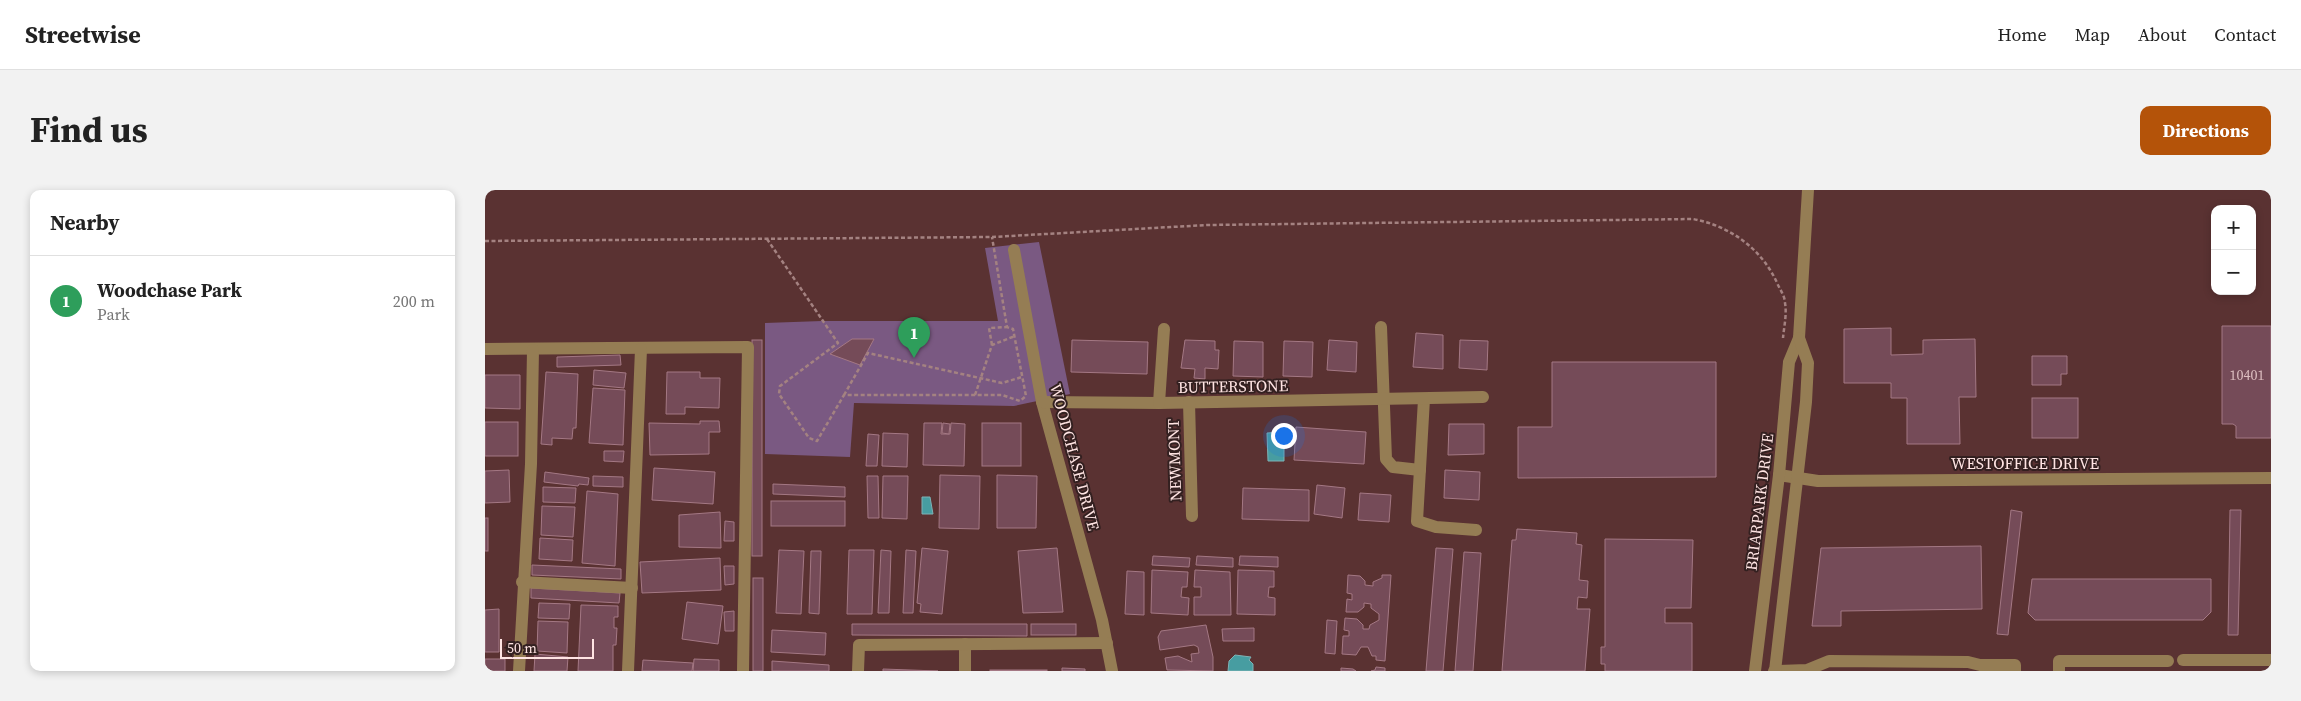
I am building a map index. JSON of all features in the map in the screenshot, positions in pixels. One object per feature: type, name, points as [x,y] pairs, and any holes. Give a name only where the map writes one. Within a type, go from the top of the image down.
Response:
[{"type":"street","name":"BRIARPARK DRIVE","points":[[1755,671],[1779,475],[1789,362],[1799,338],[1809,190]]},
{"type":"street","name":"WOODCHASE DRIVE","points":[[1014,250],[1042,402],[1107,643],[1112,671]]},
{"type":"street","points":[[1381,327],[1386,459],[1393,467],[1419,470]]},
{"type":"street","points":[[1159,403],[1164,329]]},
{"type":"street","name":"BRIARPARK DRIVE","points":[[1774,671],[1798,478],[1808,363],[1799,338]]},
{"type":"street","points":[[485,349],[748,347],[743,671]]},
{"type":"street","points":[[628,671],[641,349]]},
{"type":"street","points":[[519,671],[522,582],[531,446],[533,350]]},
{"type":"street","name":"BUTTERSTONE","points":[[1042,402],[1159,403],[1483,397]]},
{"type":"street","points":[[1424,399],[1417,521],[1436,527],[1475,530]]},
{"type":"street","name":"NEWMONT","points":[[1189,402],[1192,516]]},
{"type":"street","name":"WESTOFFICE DRIVE","points":[[1779,475],[1818,481],[2271,478]]},
{"type":"street","points":[[522,582],[632,588]]},
{"type":"street","points":[[858,671],[859,645],[1107,643]]},
{"type":"street","points":[[965,644],[965,671]]},
{"type":"street","points":[[2190,664],[2271,660]]},
{"type":"street","points":[[1774,671],[1807,670],[1829,661],[1968,662],[1979,668],[2015,665],[2015,671]]},
{"type":"street","points":[[2059,671],[2059,661],[2168,661]]},
{"type":"path","points":[[485,241],[992,238],[1207,225],[1693,219],[1724,228],[1743,240],[1766,263],[1785,303],[1783,338]]},
{"type":"path","points":[[992,238],[1007,327]]},
{"type":"path","points":[[767,239],[838,344],[780,386],[779,394],[809,438],[817,441],[868,353],[1002,383],[1022,377]]},
{"type":"path","points":[[844,395],[975,395],[1001,395],[1020,401],[1026,396],[1013,329],[1007,327],[989,328],[992,346],[975,395]]},
{"type":"path","points":[[992,346],[1015,336]]},
{"type":"shaded area","points":[[1039,242],[1070,394],[1014,406],[854,403],[850,457],[765,454],[765,323],[822,321],[998,321],[985,248]]},
{"type":"water","points":[[1284,432],[1284,461],[1268,461],[1267,433]]},
{"type":"water","points":[[922,497],[930,497],[933,514],[922,514]]},
{"type":"water","points":[[1235,655],[1251,657],[1249,660],[1253,664],[1253,671],[1228,671],[1229,661]]},
{"type":"building","points":[[2222,326],[2271,326],[2271,438],[2236,438],[2236,426],[2233,424],[2222,424]]},
{"type":"building","points":[[1891,328],[1891,355],[1923,354],[1923,340],[1975,339],[1976,397],[1959,397],[1960,444],[1907,444],[1907,398],[1891,398],[1891,383],[1844,383],[1844,329]]},
{"type":"building","points":[[1416,333],[1443,335],[1443,369],[1413,367]]},
{"type":"building","points":[[852,339],[874,339],[860,365],[830,354]]},
{"type":"building","points":[[752,340],[762,340],[762,556],[752,556]]},
{"type":"building","points":[[1072,340],[1148,342],[1147,374],[1071,372]]},
{"type":"building","points":[[1185,340],[1215,341],[1215,350],[1219,350],[1218,369],[1205,368],[1205,379],[1194,378],[1195,369],[1181,368]]},
{"type":"building","points":[[1329,340],[1357,342],[1356,372],[1327,370]]},
{"type":"building","points":[[1460,340],[1488,341],[1487,370],[1459,368]]},
{"type":"building","points":[[1234,341],[1263,342],[1263,377],[1233,376]]},
{"type":"building","points":[[1284,341],[1313,342],[1312,377],[1283,376]]},
{"type":"building","points":[[620,355],[621,365],[557,367],[557,357]]},
{"type":"building","points":[[2032,356],[2067,356],[2067,374],[2061,374],[2061,385],[2032,385]]},
{"type":"building","points":[[1552,362],[1716,362],[1716,477],[1518,478],[1518,427],[1552,427]]},
{"type":"building","points":[[594,370],[626,373],[624,388],[593,385]]},
{"type":"building","points":[[546,372],[578,374],[576,428],[573,428],[572,439],[552,438],[552,445],[541,444]]},
{"type":"building","points":[[667,372],[700,372],[700,378],[720,378],[719,408],[685,407],[685,414],[666,414]]},
{"type":"building","points":[[485,375],[520,375],[520,409],[485,408]]},
{"type":"building","points":[[593,388],[625,390],[623,445],[589,443]]},
{"type":"building","points":[[2032,398],[2078,398],[2078,438],[2032,438]]},
{"type":"building","points":[[700,421],[719,421],[720,432],[709,432],[709,454],[650,455],[649,423],[700,424]]},
{"type":"building","points":[[485,422],[518,422],[518,456],[485,456]]},
{"type":"building","points":[[924,423],[942,423],[941,434],[950,434],[951,423],[965,424],[964,466],[923,465]]},
{"type":"building","points":[[943,423],[950,424],[949,434],[942,433]]},
{"type":"building","points":[[982,423],[1021,423],[1021,466],[982,466]]},
{"type":"building","points":[[1449,424],[1484,424],[1484,454],[1448,455]]},
{"type":"building","points":[[1296,427],[1366,432],[1364,464],[1294,460]]},
{"type":"building","points":[[883,433],[908,434],[907,467],[882,466]]},
{"type":"building","points":[[868,434],[879,435],[877,466],[866,466]]},
{"type":"building","points":[[604,451],[624,451],[623,462],[604,461]]},
{"type":"building","points":[[654,468],[715,472],[713,504],[652,500]]},
{"type":"building","points":[[509,470],[510,502],[485,503],[485,471]]},
{"type":"building","points":[[1445,470],[1480,472],[1479,500],[1444,498]]},
{"type":"building","points":[[545,472],[589,478],[588,485],[579,484],[578,486],[544,482]]},
{"type":"building","points":[[940,475],[980,476],[979,529],[939,528]]},
{"type":"building","points":[[997,475],[1037,476],[1036,528],[997,528]]},
{"type":"building","points":[[593,476],[623,477],[623,487],[593,486]]},
{"type":"building","points":[[867,476],[878,476],[879,518],[868,518]]},
{"type":"building","points":[[883,476],[908,476],[907,519],[882,518]]},
{"type":"building","points":[[773,484],[845,487],[845,497],[773,494]]},
{"type":"building","points":[[1317,485],[1345,488],[1342,518],[1314,514]]},
{"type":"building","points":[[543,487],[576,488],[575,503],[543,502]]},
{"type":"building","points":[[1243,488],[1309,490],[1309,521],[1242,519]]},
{"type":"building","points":[[587,491],[618,494],[615,566],[582,563]]},
{"type":"building","points":[[1360,493],[1391,495],[1389,522],[1358,520]]},
{"type":"building","points":[[771,501],[845,501],[845,526],[771,526]]},
{"type":"building","points":[[542,506],[575,507],[573,537],[541,535]]},
{"type":"building","points":[[2011,510],[2022,512],[2008,635],[1997,634]]},
{"type":"building","points":[[2230,510],[2241,510],[2238,635],[2228,635]]},
{"type":"building","points":[[720,512],[721,548],[679,547],[679,515]]},
{"type":"building","points":[[485,518],[488,518],[488,551],[485,551]]},
{"type":"building","points":[[725,521],[734,522],[734,541],[724,541]]},
{"type":"building","points":[[1517,529],[1577,533],[1576,544],[1582,545],[1579,580],[1588,581],[1587,598],[1578,597],[1577,609],[1590,609],[1585,671],[1502,671],[1512,540],[1516,540]]},
{"type":"building","points":[[540,538],[573,540],[572,561],[539,559]]},
{"type":"building","points":[[1605,539],[1693,540],[1691,608],[1665,608],[1665,623],[1692,623],[1692,671],[1605,671],[1605,664],[1601,664],[1601,647],[1605,647]]},
{"type":"building","points":[[1981,546],[1982,609],[1841,611],[1841,626],[1812,626],[1821,548]]},
{"type":"building","points":[[922,548],[948,551],[942,614],[920,612],[921,604],[917,603]]},
{"type":"building","points":[[1057,548],[1063,612],[1023,613],[1018,551]]},
{"type":"building","points":[[1436,548],[1453,549],[1443,671],[1426,671]]},
{"type":"building","points":[[779,550],[804,551],[801,614],[776,613]]},
{"type":"building","points":[[849,550],[874,550],[872,614],[847,614]]},
{"type":"building","points":[[881,550],[891,551],[889,613],[878,613]]},
{"type":"building","points":[[906,550],[916,551],[913,613],[903,613]]},
{"type":"building","points":[[811,551],[821,551],[819,614],[809,613]]},
{"type":"building","points":[[1464,552],[1481,553],[1473,671],[1455,671]]},
{"type":"building","points":[[1153,556],[1190,558],[1189,567],[1152,565]]},
{"type":"building","points":[[1197,556],[1233,558],[1233,567],[1196,565]]},
{"type":"building","points":[[1240,556],[1278,557],[1278,567],[1239,565]]},
{"type":"building","points":[[720,558],[721,590],[642,593],[640,562]]},
{"type":"building","points":[[532,565],[621,569],[621,579],[532,575]]},
{"type":"building","points":[[724,566],[734,566],[734,584],[725,585]]},
{"type":"building","points":[[1152,570],[1188,572],[1187,587],[1182,587],[1181,597],[1189,598],[1188,615],[1151,613]]},
{"type":"building","points":[[1195,570],[1230,572],[1231,615],[1194,615],[1194,597],[1201,597],[1201,587],[1194,587]]},
{"type":"building","points":[[1238,570],[1274,571],[1274,587],[1269,587],[1268,597],[1275,598],[1275,615],[1237,614]]},
{"type":"building","points":[[1127,571],[1144,572],[1144,615],[1125,614]]},
{"type":"building","points":[[1348,575],[1360,576],[1365,581],[1365,585],[1373,586],[1373,582],[1382,578],[1382,575],[1391,575],[1385,661],[1376,660],[1376,656],[1372,656],[1368,647],[1361,647],[1356,655],[1342,654],[1343,636],[1349,636],[1349,631],[1344,630],[1345,618],[1357,619],[1363,625],[1363,629],[1369,629],[1370,625],[1379,620],[1379,614],[1371,608],[1371,604],[1364,603],[1364,607],[1358,612],[1346,612],[1347,599],[1352,600],[1352,594],[1347,593]]},
{"type":"building","points":[[753,578],[763,578],[763,671],[753,671]]},
{"type":"building","points":[[2032,579],[2211,579],[2211,612],[2203,620],[2035,620],[2028,613]]},
{"type":"building","points":[[531,588],[620,593],[619,603],[531,598]]},
{"type":"building","points":[[687,602],[723,606],[718,644],[682,639]]},
{"type":"building","points":[[539,603],[570,604],[569,619],[538,618]]},
{"type":"building","points":[[581,605],[618,606],[618,617],[614,617],[614,628],[617,628],[616,645],[613,645],[613,671],[578,671]]},
{"type":"building","points":[[499,609],[499,652],[485,652],[485,610]]},
{"type":"building","points":[[734,611],[734,631],[725,631],[724,612]]},
{"type":"building","points":[[1327,620],[1337,621],[1335,654],[1325,653]]},
{"type":"building","points":[[538,621],[568,622],[567,653],[537,651]]},
{"type":"building","points":[[852,624],[1027,624],[1027,636],[852,635]]},
{"type":"building","points":[[1031,624],[1076,624],[1076,635],[1031,635]]},
{"type":"building","points":[[1206,625],[1213,657],[1213,671],[1167,670],[1165,658],[1178,656],[1192,662],[1191,654],[1199,653],[1198,647],[1194,645],[1160,650],[1158,637],[1161,631]]},
{"type":"building","points":[[1254,628],[1254,641],[1223,641],[1222,629]]},
{"type":"building","points":[[772,630],[826,633],[825,655],[771,652]]},
{"type":"building","points":[[535,654],[568,657],[567,671],[534,671]]},
{"type":"building","points":[[485,659],[505,659],[505,671],[485,671]]},
{"type":"building","points":[[694,659],[719,660],[719,671],[693,671]]},
{"type":"building","points":[[643,660],[693,663],[692,671],[642,671]]},
{"type":"building","points":[[772,661],[829,665],[829,671],[772,671]]},
{"type":"building","points":[[1376,667],[1385,668],[1385,671],[1371,671],[1375,670]]},
{"type":"building","points":[[1062,668],[1085,669],[1085,671],[1062,671]]},
{"type":"building","points":[[1341,668],[1353,669],[1356,671],[1341,671]]},
{"type":"building","points":[[883,669],[938,671],[883,671]]},
{"type":"building","points":[[1047,670],[1047,671],[990,671]]},
{"type":"place","name":"Woodchase Park","points":[[914,358]]}]
